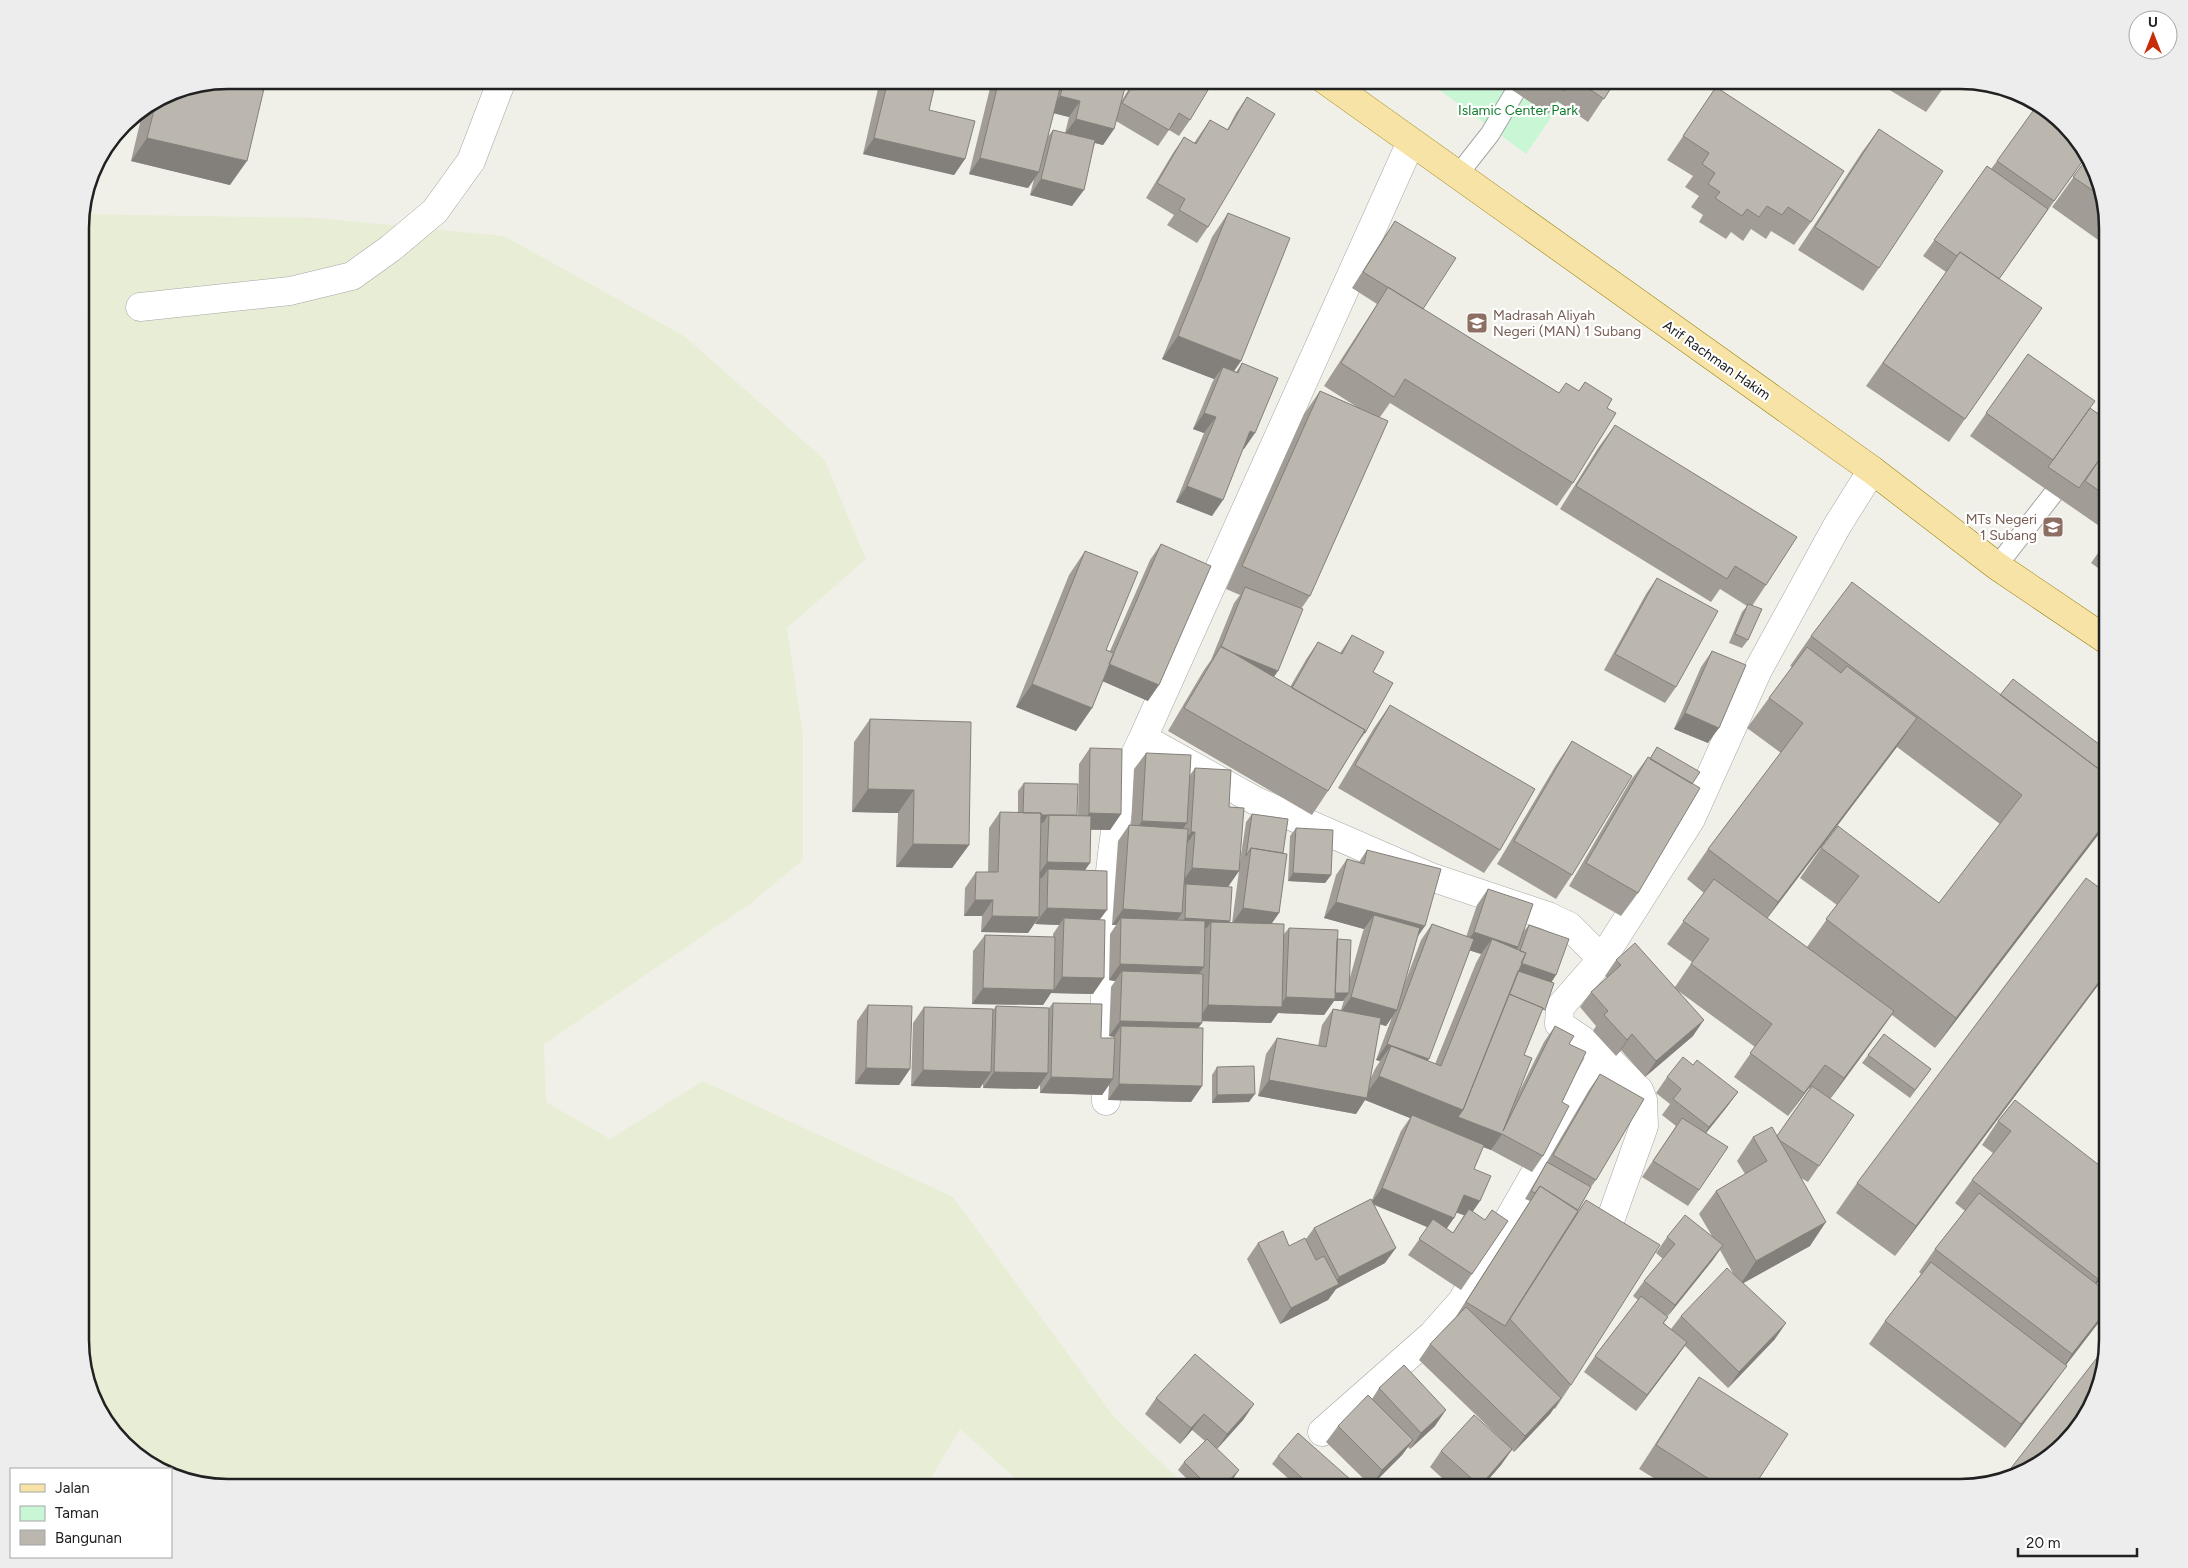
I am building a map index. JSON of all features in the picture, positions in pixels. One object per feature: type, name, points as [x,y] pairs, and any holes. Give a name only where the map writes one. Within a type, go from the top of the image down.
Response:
[{"type":"main road","name":"Arif Rachman Hakim","points":[[1337,89],[1872,470],[1997,566],[2099,635]]},
{"type":"street","points":[[140,307],[290,291],[352,276],[391,248],[435,211],[470,162],[498,89]]},
{"type":"street","points":[[1106,1101],[1105,902],[1120,793],[1128,766],[1143,738],[1411,142]]},
{"type":"street","points":[[1606,1232],[1644,1126],[1644,1113],[1639,1090],[1603,1054],[1559,1024],[1557,1019],[1560,1007],[1602,959],[1691,819],[1758,670],[1837,526],[1872,470]]},
{"type":"street","points":[[1143,738],[1256,801],[1431,877],[1548,916],[1569,926],[1602,959]]},
{"type":"street","points":[[1322,1432],[1432,1335],[1462,1301],[1603,1054]]},
{"type":"lane","points":[[1457,176],[1490,134],[1514,92]]},
{"type":"lane","points":[[2095,435],[2099,429]]},
{"type":"lane","points":[[1997,566],[2053,494]]},
{"type":"green space","name":"Islamic Center Park","points":[[1438,89],[1571,89],[1526,154]]},
{"type":"green space","points":[[90,214],[318,218],[504,236],[684,336],[824,459],[866,559],[787,628],[803,735],[803,860],[750,904],[544,1044],[546,1102],[610,1139],[703,1081],[953,1197],[1114,1417],[1179,1479],[1016,1479],[960,1429],[930,1479],[228,1479],[201,1477],[166,1465],[143,1451],[117,1425],[99,1393],[93,1376],[89,1349]]},
{"type":"building","points":[[264,89],[247,161],[147,138],[154,110],[175,99],[201,91]]},
{"type":"building","points":[[886,89],[934,89],[929,110],[975,121],[965,159],[874,138]]},
{"type":"building","points":[[997,89],[1060,89],[1039,172],[980,158]]},
{"type":"building","points":[[1062,89],[1125,89],[1114,129],[1076,119],[1080,101],[1060,96]]},
{"type":"building","points":[[1131,89],[1208,90],[1190,120],[1179,113],[1169,130],[1122,103]]},
{"type":"building","points":[[1589,89],[1610,89],[1604,99]]},
{"type":"building","points":[[1715,89],[1719,89],[1844,171],[1811,222],[1788,207],[1782,215],[1767,206],[1759,217],[1747,209],[1742,216],[1715,198],[1720,192],[1708,184],[1715,173],[1702,164],[1709,153],[1683,136]]},
{"type":"building","points":[[1247,97],[1275,114],[1208,227],[1179,210],[1185,199],[1157,183],[1184,137],[1196,144],[1210,120],[1228,130]]},
{"type":"building","points":[[2034,110],[2059,129],[2083,161],[2054,201],[1997,161]]},
{"type":"building","points":[[1879,129],[1943,171],[1879,268],[1815,227]]},
{"type":"building","points":[[1053,130],[1095,140],[1084,190],[1041,179]]},
{"type":"building","points":[[2084,163],[2094,191],[2073,177]]},
{"type":"building","points":[[1987,166],[2048,209],[1999,279],[1960,252],[1957,256],[1934,240]]},
{"type":"building","points":[[1228,213],[1290,238],[1241,361],[1178,336]]},
{"type":"building","points":[[1395,221],[1456,258],[1423,309],[1363,272]]},
{"type":"building","points":[[1960,252],[2042,308],[1965,419],[1883,363]]},
{"type":"building","points":[[1388,287],[1559,393],[1566,383],[1579,391],[1585,382],[1612,399],[1607,408],[1616,413],[1573,483],[1405,379],[1394,397],[1341,363]]},
{"type":"building","points":[[2028,354],[2095,401],[2053,460],[1986,413]]},
{"type":"building","points":[[1242,363],[1278,378],[1255,433],[1250,431],[1223,500],[1187,486],[1216,417],[1204,413],[1223,367],[1238,373]]},
{"type":"building","points":[[1320,391],[1388,421],[1310,596],[1242,566]]},
{"type":"building","points":[[2090,408],[2099,414],[2099,460],[2079,488],[2048,467]]},
{"type":"building","points":[[1615,425],[1797,537],[1766,585],[1735,566],[1727,579],[1576,486]]},
{"type":"building","points":[[2099,460],[2099,491],[2085,481]]},
{"type":"building","points":[[1161,544],[1211,566],[1159,685],[1109,664]]},
{"type":"building","points":[[1085,551],[1138,572],[1106,650],[1114,653],[1092,708],[1032,684]]},
{"type":"building","points":[[1657,578],[1718,611],[1676,687],[1615,654]]},
{"type":"building","points":[[1852,582],[2099,769],[2099,831],[1956,1018],[1826,919],[1859,876],[1821,848],[1838,826],[1939,903],[2022,795],[1811,636]]},
{"type":"building","points":[[1245,587],[1303,609],[1278,671],[1221,647]]},
{"type":"building","points":[[1748,604],[1762,609],[1748,640],[1735,634]]},
{"type":"building","points":[[1352,635],[1384,652],[1373,672],[1393,683],[1365,733],[1365,730],[1292,688],[1318,642],[1342,654]]},
{"type":"building","points":[[1221,646],[1365,730],[1328,791],[1184,708]]},
{"type":"building","points":[[1807,647],[1841,673],[1847,666],[1917,718],[1778,902],[1708,849],[1803,723],[1769,698]]},
{"type":"building","points":[[1712,651],[1746,665],[1719,728],[1685,713]]},
{"type":"building","points":[[2013,679],[2099,744],[2099,769],[2000,695]]},
{"type":"building","points":[[1390,705],[1535,789],[1500,850],[1355,765]]},
{"type":"building","points":[[870,719],[971,722],[969,845],[913,844],[914,790],[868,789]]},
{"type":"building","points":[[1572,741],[1632,776],[1572,875],[1514,841]]},
{"type":"building","points":[[1657,747],[1700,772],[1692,784],[1650,759]]},
{"type":"building","points":[[1090,748],[1122,749],[1121,814],[1089,813]]},
{"type":"building","points":[[1146,753],[1191,755],[1187,823],[1142,821]]},
{"type":"building","points":[[1648,757],[1700,788],[1638,893],[1586,863]]},
{"type":"building","points":[[1195,768],[1231,770],[1229,807],[1244,808],[1239,871],[1192,868],[1195,832],[1191,832]]},
{"type":"building","points":[[1024,783],[1078,784],[1077,815],[1023,813]]},
{"type":"building","points":[[1000,812],[1041,813],[1039,917],[992,916],[993,900],[975,900],[976,872],[998,872]]},
{"type":"building","points":[[1252,814],[1288,819],[1283,853],[1251,848],[1246,856]]},
{"type":"building","points":[[1049,815],[1091,816],[1090,863],[1047,862]]},
{"type":"building","points":[[1129,825],[1188,829],[1182,913],[1123,909]]},
{"type":"building","points":[[1296,828],[1333,830],[1331,875],[1293,873]]},
{"type":"building","points":[[1251,848],[1287,854],[1279,913],[1243,908]]},
{"type":"building","points":[[1367,850],[1441,869],[1425,926],[1336,902],[1347,859],[1364,864]]},
{"type":"building","points":[[1048,869],[1107,871],[1107,910],[1047,908]]},
{"type":"building","points":[[2086,878],[2099,887],[2099,982],[1916,1226],[1857,1183]]},
{"type":"building","points":[[1714,879],[1894,1011],[1844,1078],[1825,1065],[1804,1093],[1750,1053],[1772,1024],[1691,964],[1709,939],[1683,921]]},
{"type":"building","points":[[1186,884],[1232,887],[1230,921],[1185,918]]},
{"type":"building","points":[[1488,889],[1533,904],[1518,947],[1474,932]]},
{"type":"building","points":[[1374,915],[1420,928],[1397,1010],[1351,997]]},
{"type":"building","points":[[1064,918],[1105,920],[1104,978],[1062,977]]},
{"type":"building","points":[[1121,918],[1205,921],[1204,967],[1120,964]]},
{"type":"building","points":[[1211,922],[1284,924],[1282,1007],[1208,1005]]},
{"type":"building","points":[[1432,924],[1474,939],[1429,1059],[1387,1044]]},
{"type":"building","points":[[1529,925],[1569,939],[1556,975],[1521,963],[1526,953],[1520,951]]},
{"type":"building","points":[[1289,928],[1338,930],[1335,999],[1286,997]]},
{"type":"building","points":[[985,935],[1055,937],[1054,990],[983,988]]},
{"type":"building","points":[[1337,939],[1351,940],[1349,993],[1335,993]]},
{"type":"building","points":[[1492,939],[1526,953],[1463,1110],[1379,1076],[1391,1046],[1441,1066]]},
{"type":"building","points":[[1635,943],[1704,1020],[1656,1061],[1632,1034],[1627,1040],[1604,1015],[1608,1011],[1591,992],[1621,965],[1616,960]]},
{"type":"building","points":[[1122,971],[1203,974],[1202,1023],[1120,1021]]},
{"type":"building","points":[[1518,971],[1554,983],[1545,1010],[1509,994]]},
{"type":"building","points":[[1509,994],[1543,1008],[1524,1055],[1532,1058],[1503,1131],[1555,1026],[1574,1036],[1569,1044],[1586,1052],[1562,1102],[1569,1106],[1543,1156],[1502,1134],[1458,1117],[1463,1110]]},
{"type":"building","points":[[1053,1003],[1102,1004],[1101,1038],[1115,1038],[1113,1079],[1051,1077]]},
{"type":"building","points":[[868,1005],[912,1006],[910,1069],[866,1068]]},
{"type":"building","points":[[996,1006],[1049,1008],[1048,1073],[994,1072]]},
{"type":"building","points":[[924,1007],[993,1009],[991,1072],[923,1070]]},
{"type":"building","points":[[1333,1009],[1381,1018],[1367,1098],[1269,1080],[1277,1038],[1326,1047]]},
{"type":"building","points":[[1121,1026],[1203,1028],[1202,1086],[1119,1084]]},
{"type":"building","points":[[1884,1034],[1931,1069],[1915,1090],[1868,1055]]},
{"type":"building","points":[[1683,1057],[1693,1065],[1697,1060],[1738,1092],[1709,1127],[1673,1099],[1681,1089],[1667,1077]]},
{"type":"building","points":[[1254,1066],[1255,1094],[1217,1095],[1217,1067]]},
{"type":"building","points":[[1600,1074],[1644,1099],[1596,1180],[1553,1155]]},
{"type":"building","points":[[1812,1086],[1854,1115],[1819,1166],[1779,1140],[1777,1136]]},
{"type":"building","points":[[2015,1100],[2099,1165],[2098,1279],[1972,1180],[2011,1131],[1998,1121]]},
{"type":"building","points":[[1412,1115],[1484,1145],[1474,1169],[1491,1176],[1480,1201],[1464,1195],[1454,1218],[1382,1188]]},
{"type":"building","points":[[1682,1118],[1728,1147],[1699,1190],[1653,1161]]},
{"type":"building","points":[[1772,1127],[1826,1222],[1756,1261],[1716,1191],[1767,1161],[1753,1137]]},
{"type":"building","points":[[1547,1162],[1591,1187],[1578,1210],[1540,1186],[1535,1193],[1531,1191]]},
{"type":"building","points":[[1540,1186],[1578,1211],[1505,1326],[1466,1302]]},
{"type":"building","points":[[1979,1193],[2099,1286],[2099,1320],[2072,1354],[1935,1249]]},
{"type":"building","points":[[1371,1199],[1396,1248],[1339,1277],[1314,1228]]},
{"type":"building","points":[[1586,1200],[1660,1245],[1571,1385],[1510,1319]]},
{"type":"building","points":[[1469,1209],[1485,1220],[1492,1210],[1508,1221],[1472,1274],[1419,1239],[1433,1219],[1453,1233]]},
{"type":"building","points":[[1685,1215],[1723,1245],[1675,1305],[1644,1281],[1675,1244],[1667,1237]]},
{"type":"building","points":[[1283,1231],[1289,1246],[1305,1238],[1316,1260],[1324,1256],[1339,1284],[1291,1308],[1258,1243]]},
{"type":"building","points":[[1931,1262],[2067,1366],[2021,1424],[1885,1321]]},
{"type":"building","points":[[1727,1268],[1786,1323],[1739,1372],[1681,1316]]},
{"type":"building","points":[[1641,1296],[1668,1317],[1663,1323],[1687,1342],[1647,1395],[1595,1356]]},
{"type":"building","points":[[1466,1307],[1561,1398],[1525,1436],[1430,1344]]},
{"type":"building","points":[[1195,1354],[1254,1404],[1227,1434],[1204,1414],[1191,1428],[1156,1398]]},
{"type":"building","points":[[2098,1356],[2092,1385],[2081,1410],[2071,1425],[2059,1439],[2037,1456],[2022,1465],[2011,1468]]},
{"type":"building","points":[[1404,1365],[1446,1410],[1421,1433],[1379,1388]]},
{"type":"building","points":[[1699,1377],[1788,1434],[1759,1479],[1709,1479],[1656,1445]]},
{"type":"building","points":[[1368,1395],[1413,1440],[1382,1470],[1338,1426]]},
{"type":"building","points":[[1474,1415],[1512,1449],[1486,1479],[1472,1479],[1441,1451]]},
{"type":"building","points":[[1298,1433],[1350,1479],[1303,1479],[1278,1456]]},
{"type":"building","points":[[1207,1439],[1239,1470],[1230,1479],[1201,1479],[1184,1462]]},
{"type":"place","name":"Madrasah Aliyah Negeri (MAN) 1 Subang","points":[[1477,323]]},
{"type":"place","name":"MTs Negeri 1 Subang","points":[[2053,527]]}]
